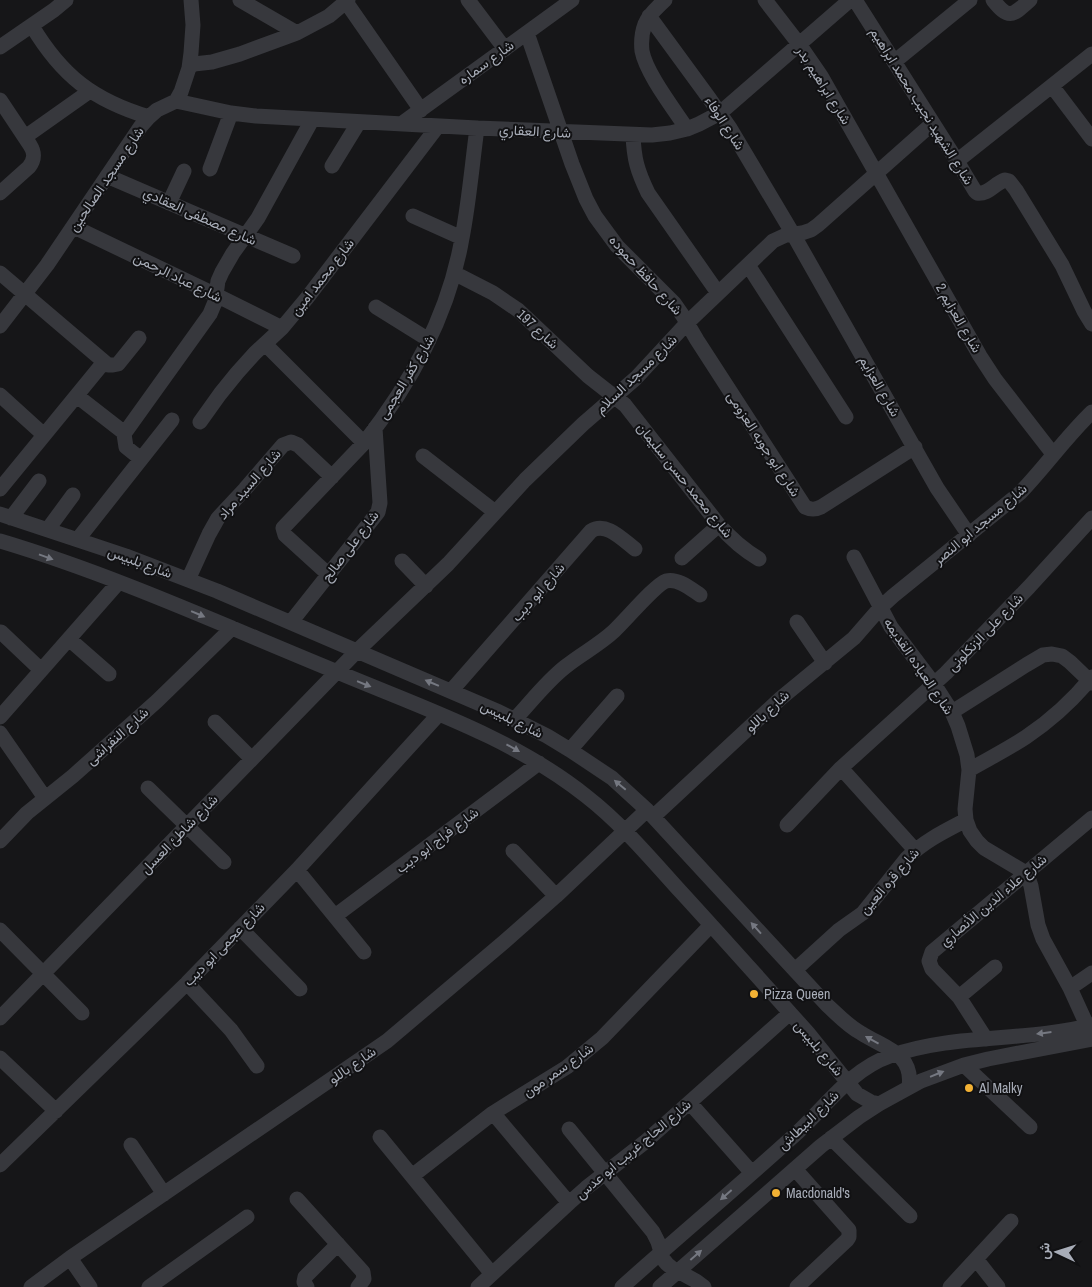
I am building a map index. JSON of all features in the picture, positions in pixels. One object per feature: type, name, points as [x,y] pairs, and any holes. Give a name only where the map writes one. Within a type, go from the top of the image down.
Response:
[{"type":"street","points":[[0,47],[66,0]]},
{"type":"street","points":[[176,101],[189,68],[193,32],[191,0]]},
{"type":"street","points":[[240,0],[297,33]]},
{"type":"street","points":[[468,0],[505,49]]},
{"type":"street","name":"شارع سماره","points":[[401,124],[572,0]]},
{"type":"street","points":[[665,0],[649,16],[645,24],[642,37],[642,51],[646,64],[687,129]]},
{"type":"street","name":"شارع ابراهيم بدر","points":[[765,0],[821,76],[877,174]]},
{"type":"street","name":"شارع العقاري","points":[[176,101],[232,113],[312,120],[633,135],[670,134],[699,124],[720,113],[850,0]]},
{"type":"street","name":"شارع الشهيد نجيب محمد ابراهيم","points":[[855,0],[977,193],[984,194],[1003,180],[1009,181],[1062,265],[1092,324]]},
{"type":"street","points":[[894,62],[970,0]]},
{"type":"street","points":[[992,0],[1002,11],[1009,14],[1016,12],[1030,0]]},
{"type":"street","points":[[189,68],[194,64],[212,62],[240,54],[297,33],[329,16],[347,1],[421,110]]},
{"type":"street","name":"شارع الوفاء","points":[[649,16],[720,113],[794,234]]},
{"type":"street","points":[[32,26],[57,62],[72,77],[108,102],[149,117]]},
{"type":"street","name":"شارع حافظ حموده","points":[[527,33],[578,182],[595,216],[617,246],[674,302],[687,323]]},
{"type":"street","points":[[957,162],[1092,54]]},
{"type":"street","points":[[1052,86],[1092,139]]},
{"type":"street","points":[[25,137],[90,91]]},
{"type":"street","points":[[0,100],[5,118],[25,137],[34,150],[34,156],[33,162],[29,167],[0,193]]},
{"type":"street","name":"شارع مسجد الصالحين","points":[[0,326],[26,295],[74,227],[141,126],[157,110],[176,101]]},
{"type":"street","points":[[210,169],[232,113]]},
{"type":"street","points":[[124,434],[210,314],[214,307],[220,276],[233,253],[258,218],[312,120]]},
{"type":"street","points":[[332,166],[360,122]]},
{"type":"street","name":"شارع مسجد السلام","points":[[358,650],[457,555],[525,480],[583,424],[646,368],[687,323],[773,241],[786,235],[811,230],[818,225],[933,123]]},
{"type":"street","name":"شارع محمد امين","points":[[200,422],[232,378],[282,328],[313,290],[438,126]]},
{"type":"street","name":"شارع كفر العجمى","points":[[329,575],[284,535],[284,526],[364,443],[415,368],[429,340],[439,319],[454,273],[462,238],[477,128]]},
{"type":"street","points":[[633,135],[634,155],[639,174],[648,193],[718,293]]},
{"type":"street","points":[[169,203],[184,171]]},
{"type":"street","name":"شارع العزايم 2","points":[[877,174],[980,356],[995,379],[1053,454]]},
{"type":"street","name":"شارع مصطفى العقادي","points":[[107,176],[292,256]]},
{"type":"street","points":[[413,216],[462,238]]},
{"type":"street","name":"شارع عباد الرحمن","points":[[74,227],[282,328]]},
{"type":"street","name":"شارع العزايم","points":[[794,234],[937,488],[969,535]]},
{"type":"street","points":[[748,265],[846,417]]},
{"type":"street","points":[[0,273],[108,365],[118,364],[139,338]]},
{"type":"street","name":"شارع 197","points":[[454,273],[494,293],[518,310],[588,376],[615,396]]},
{"type":"street","points":[[376,307],[429,340]]},
{"type":"street","name":"شارع ابو جوبه العزومى","points":[[687,323],[805,507],[810,510],[821,507],[914,447]]},
{"type":"street","points":[[265,344],[364,443]]},
{"type":"street","points":[[0,489],[104,362]]},
{"type":"street","points":[[0,395],[44,435]]},
{"type":"street","points":[[77,396],[120,429],[124,434],[126,447],[140,459]]},
{"type":"street","name":"شارع محمد حسن سليمان","points":[[615,396],[633,415],[719,525],[738,545],[759,559]]},
{"type":"street","name":"شارع مسجد ابو النصر","points":[[881,607],[1020,493],[1034,479],[1078,425],[1092,412]]},
{"type":"street","points":[[78,540],[172,420]]},
{"type":"street","name":"شارع على صالح","points":[[291,622],[380,508],[375,428]]},
{"type":"street","name":"شارع السيد مراد","points":[[188,580],[218,518],[283,444],[291,442],[298,445],[332,477]]},
{"type":"street","points":[[423,456],[495,512]]},
{"type":"street","points":[[5,516],[39,481]]},
{"type":"street","points":[[48,529],[73,495]]},
{"type":"street","name":"شارع بلبيس","points":[[5,516],[48,529],[188,580],[291,622],[515,719],[570,750],[612,778],[650,813],[843,1020],[859,1033],[897,1053]]},
{"type":"street","name":"شارع على الزنكلونى","points":[[787,825],[841,768],[934,684],[1029,587],[1092,518]]},
{"type":"street","points":[[682,558],[719,525]]},
{"type":"street","name":"شارع ابو ديب","points":[[451,691],[591,531],[600,527],[609,530],[635,549]]},
{"type":"street","name":"شارع بلبيس","points":[[2,546],[118,583],[192,611],[439,714],[505,744],[539,763],[584,794],[625,831],[790,1013],[857,1094],[879,1104]]},
{"type":"street","name":"شارع العياده القديمه","points":[[854,557],[891,628],[934,684],[952,712],[958,726],[967,755],[969,770],[965,809],[970,831],[984,848],[1025,874]]},
{"type":"street","points":[[402,561],[426,586]]},
{"type":"street","points":[[515,719],[555,676],[572,661],[613,633],[659,585],[669,580],[675,581],[700,595]]},
{"type":"street","points":[[0,717],[118,583]]},
{"type":"street","name":"شارع باللو","points":[[31,1287],[70,1258],[387,1041],[504,942],[625,831],[650,813],[781,698],[854,638],[881,607]]},
{"type":"street","points":[[797,622],[825,663]]},
{"type":"street","name":"شارع النقراشى","points":[[3,830],[73,776],[156,702],[232,628]]},
{"type":"street","points":[[1,632],[41,670]]},
{"type":"street","points":[[69,639],[109,674]]},
{"type":"street","name":"شارع شاطئ العسل","points":[[0,1018],[358,650]]},
{"type":"street","points":[[952,712],[1043,655],[1062,656],[1091,680],[1037,729],[1014,745],[969,770]]},
{"type":"street","points":[[570,750],[617,696]]},
{"type":"street","name":"شارع عجمى ابو ديب","points":[[0,1166],[187,983],[297,870],[439,714]]},
{"type":"street","points":[[215,722],[252,759]]},
{"type":"street","points":[[0,733],[45,798]]},
{"type":"street","name":"شارع فراج ابو ديب","points":[[335,916],[539,763]]},
{"type":"street","points":[[841,768],[915,850]]},
{"type":"street","points":[[148,788],[224,862]]},
{"type":"street","name":"شارع علاء الدين الأنصاري","points":[[986,1040],[959,997],[932,969],[929,960],[932,952],[1092,818]]},
{"type":"street","name":"شارع قره العين","points":[[795,970],[843,927],[863,913],[915,850],[930,839],[966,820]]},
{"type":"street","points":[[513,851],[556,896]]},
{"type":"street","points":[[297,870],[364,952]]},
{"type":"street","points":[[1025,874],[1031,886],[1038,924],[1043,939],[1091,1031]]},
{"type":"street","name":"شارع سمر مون","points":[[412,1176],[493,1113],[586,1052],[602,1038],[710,925]]},
{"type":"street","points":[[240,928],[300,989]]},
{"type":"street","points":[[0,930],[82,1013]]},
{"type":"street","points":[[959,997],[995,967]]},
{"type":"street","points":[[1070,988],[1092,973]]},
{"type":"street","points":[[187,983],[231,1030],[257,1066]]},
{"type":"street","name":"شارع الحاج غريب ابو عدس","points":[[478,1287],[569,1203],[645,1142],[790,1013]]},
{"type":"street","name":"شارع البيطاش","points":[[622,1287],[798,1132],[848,1082],[871,1065],[897,1053],[930,1046],[1049,1032],[1091,1031]]},
{"type":"street","name":"شارع البيطاش","points":[[660,1287],[830,1138],[879,1104],[909,1087],[942,1072],[1091,1031]]},
{"type":"street","points":[[897,1053],[903,1058],[909,1072],[909,1087]]},
{"type":"street","points":[[0,1058],[56,1111]]},
{"type":"street","points":[[964,1065],[1030,1126]]},
{"type":"street","points":[[690,1103],[752,1173]]},
{"type":"street","points":[[493,1113],[569,1203]]},
{"type":"street","points":[[569,1129],[653,1232],[667,1264],[704,1287]]},
{"type":"street","points":[[380,1137],[492,1274]]},
{"type":"street","points":[[830,1138],[910,1216]]},
{"type":"street","points":[[131,1144],[164,1194]]},
{"type":"street","points":[[795,1169],[850,1233],[847,1240],[797,1287]]},
{"type":"street","points":[[297,1199],[364,1274],[364,1279],[358,1287]]},
{"type":"street","points":[[149,1287],[247,1217]]},
{"type":"street","points":[[950,1287],[1010,1221]]},
{"type":"street","points":[[307,1287],[304,1282],[305,1277],[338,1244]]},
{"type":"street","points":[[70,1258],[90,1287]]},
{"type":"street","points":[[976,1259],[998,1287]]},
{"type":"place","name":"Pizza Queen","points":[[754,994]]},
{"type":"place","name":"Al Malky","points":[[969,1088]]},
{"type":"place","name":"Macdonald's","points":[[776,1193]]}]
